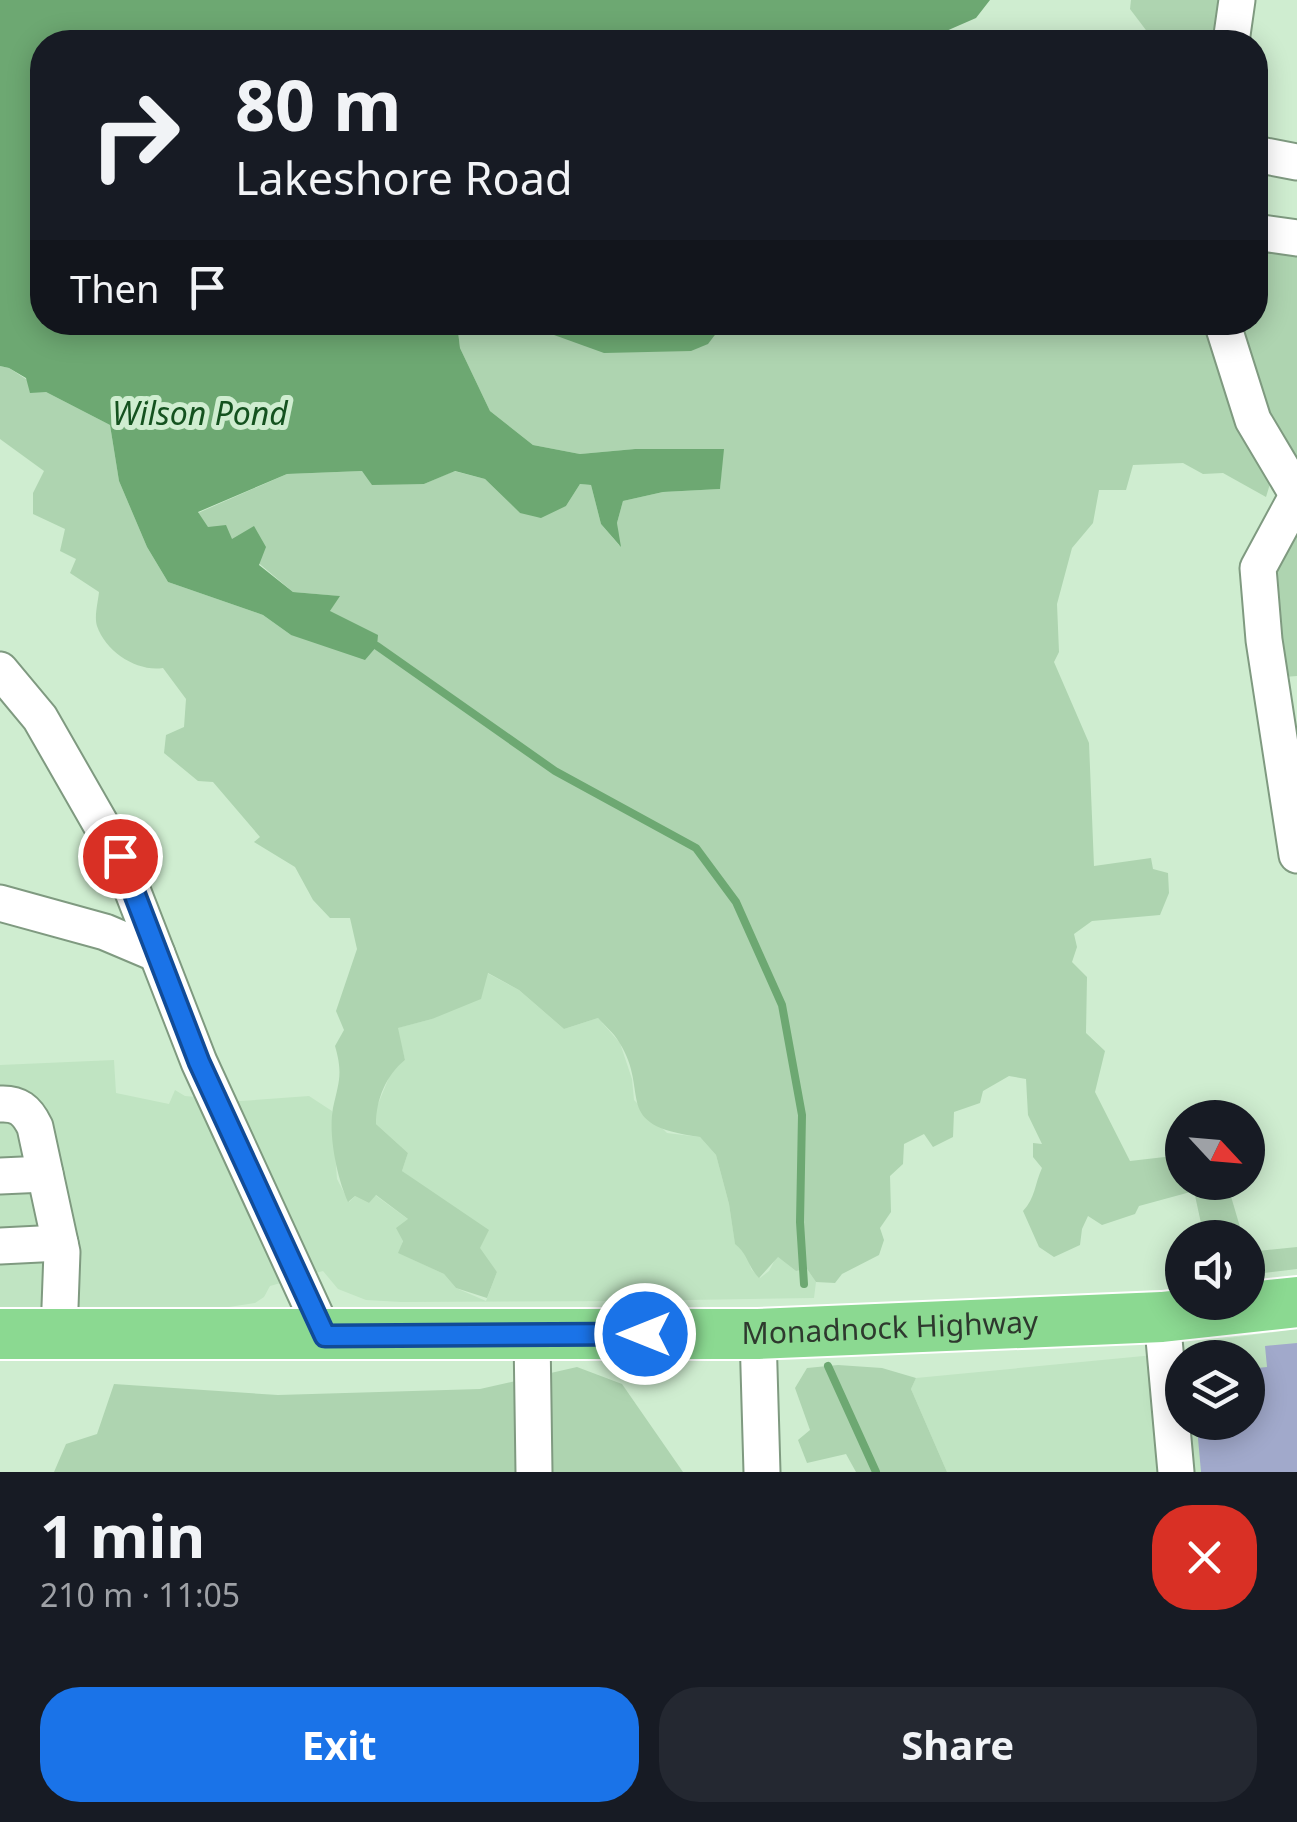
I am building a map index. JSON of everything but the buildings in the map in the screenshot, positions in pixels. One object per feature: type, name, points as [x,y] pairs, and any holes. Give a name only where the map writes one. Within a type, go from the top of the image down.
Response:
[{"type":"highway","name":"Monadnock Highway","points":[[0,1334],[758,1334],[1162,1317],[1297,1302]]},
{"type":"street","points":[[1233,30],[1237,0]]},
{"type":"street","points":[[1268,156],[1297,162]]},
{"type":"street","points":[[1268,234],[1297,238]]},
{"type":"street","points":[[1226,335],[1252,420],[1297,495],[1258,568],[1264,640],[1297,856]]},
{"type":"street","points":[[0,670],[40,718],[120,856],[199,1062],[325,1336]]},
{"type":"street","points":[[0,904],[105,932],[158,954]]},
{"type":"street","points":[[0,1104],[15,1105],[29,1114],[45,1174],[63,1262],[59,1334]]},
{"type":"street","points":[[0,1176],[45,1174]]},
{"type":"street","points":[[0,1246],[60,1244]]},
{"type":"street","points":[[1162,1317],[1176,1472]]},
{"type":"street","points":[[758,1334],[762,1472]]},
{"type":"street","points":[[532,1335],[534,1472]]},
{"type":"shaded area","points":[[1131,0],[1219,0],[1215,30],[1146,30],[1130,9]]},
{"type":"shaded area","points":[[1297,243],[1297,459],[1273,425],[1236,335],[1268,335],[1268,245]]},
{"type":"shaded area","points":[[458,335],[1216,335],[1245,440],[1270,484],[1266,497],[1223,473],[1203,474],[1183,463],[1133,465],[1126,490],[1099,490],[1093,523],[1072,548],[1057,604],[1059,652],[1054,662],[1089,743],[1094,866],[1151,858],[1153,869],[1168,873],[1169,893],[1160,915],[1092,921],[1074,934],[1077,947],[1072,962],[1087,977],[1086,1033],[1105,1051],[1095,1092],[1130,1161],[1165,1157],[1165,1199],[1139,1206],[1135,1214],[1102,1225],[1088,1216],[1080,1245],[1054,1257],[1039,1247],[1023,1211],[1042,1168],[1033,1157],[1033,1143],[1042,1144],[1028,1115],[1026,1079],[1009,1076],[983,1091],[980,1103],[954,1112],[953,1137],[933,1147],[924,1134],[904,1144],[903,1164],[890,1176],[891,1212],[880,1228],[884,1240],[879,1255],[842,1274],[835,1283],[816,1282],[807,1269],[796,1271],[778,1257],[759,1278],[735,1244],[716,1155],[700,1137],[672,1132],[643,1115],[628,1061],[612,1033],[598,1018],[564,1029],[519,990],[488,973],[481,999],[398,1028],[405,1060],[383,1089],[376,1124],[408,1153],[402,1171],[489,1230],[480,1248],[497,1272],[487,1298],[456,1288],[444,1274],[398,1253],[403,1241],[396,1228],[408,1219],[376,1195],[369,1203],[355,1196],[348,1202],[334,1156],[332,1119],[339,1077],[335,1046],[344,1030],[336,1011],[357,949],[350,918],[330,918],[313,900],[295,867],[254,842],[260,837],[213,782],[198,781],[164,753],[166,735],[184,727],[186,699],[163,668],[133,663],[107,644],[96,622],[99,592],[70,573],[76,559],[60,551],[65,529],[33,514],[33,493],[44,471],[0,439],[0,366],[110,425],[119,481],[147,547],[168,582],[263,615],[291,635],[330,611],[339,596],[293,592],[231,540],[208,528],[198,513],[287,474],[362,471],[424,484],[454,471],[485,479],[520,513],[566,506],[580,484],[591,485],[601,524],[619,545],[617,523],[623,501],[663,492],[720,489],[723,449],[635,449],[580,454],[533,445],[490,411],[460,348]]},
{"type":"shaded area","points":[[1297,531],[1297,676],[1284,677],[1271,587],[1276,560]]},
{"type":"shaded area","points":[[487,973],[519,990],[564,1029],[598,1018],[620,1043],[632,1079],[634,1100],[667,1133],[700,1137],[716,1155],[735,1243],[747,1253],[751,1269],[760,1278],[777,1256],[796,1271],[807,1269],[816,1282],[814,1298],[401,1302],[366,1300],[338,1289],[323,1271],[270,1286],[255,1303],[229,1307],[0,1307],[0,1065],[114,1060],[116,1093],[169,1104],[175,1090],[185,1096],[241,1101],[309,1096],[332,1111],[337,1179],[349,1202],[355,1196],[369,1203],[375,1195],[409,1220],[399,1253],[444,1274],[456,1288],[486,1301],[497,1272],[420,1185],[402,1171],[408,1153],[376,1124],[376,1109],[392,1070],[405,1060],[397,1028],[432,1019]]},
{"type":"shaded area","points":[[1196,1200],[1232,1200],[1238,1220],[1200,1220]]},
{"type":"shaded area","points":[[1297,1247],[1297,1269],[1265,1273],[1265,1250]]},
{"type":"shaded area","points":[[1297,1329],[1297,1472],[947,1472],[911,1389],[916,1378],[1165,1354],[1165,1440],[1265,1440],[1265,1340],[1215,1340]]},
{"type":"shaded area","points":[[577,1367],[622,1384],[683,1472],[54,1472],[66,1444],[97,1434],[114,1384],[278,1395],[480,1389]]},
{"type":"shaded area","points":[[807,1368],[882,1368],[916,1378],[911,1389],[947,1472],[856,1472],[846,1454],[807,1463],[798,1440],[810,1430],[795,1388]]},
{"type":"water","name":"Wilson Pond","points":[[0,0],[990,0],[976,18],[948,30],[30,30],[30,335],[458,335],[460,348],[490,411],[533,445],[580,454],[635,449],[724,449],[720,489],[663,492],[623,501],[617,523],[621,547],[601,524],[591,485],[580,484],[566,506],[541,518],[520,513],[485,479],[455,471],[424,484],[372,485],[362,471],[287,474],[198,512],[208,527],[226,525],[232,539],[254,526],[266,547],[259,565],[293,592],[340,596],[330,611],[378,635],[377,646],[365,660],[291,635],[263,615],[168,582],[147,547],[119,481],[110,425],[46,392],[30,393],[26,378],[0,366]]},
{"type":"water","points":[[554,335],[715,335],[708,344],[691,351],[604,353]]},
{"type":"waterway","points":[[377,646],[555,771],[696,848],[736,902],[782,1005],[802,1115],[800,1222],[804,1284]]},
{"type":"waterway","points":[[828,1366],[876,1472]]},
{"type":"route","points":[[120,856],[199,1062],[325,1336],[645,1334]]}]
